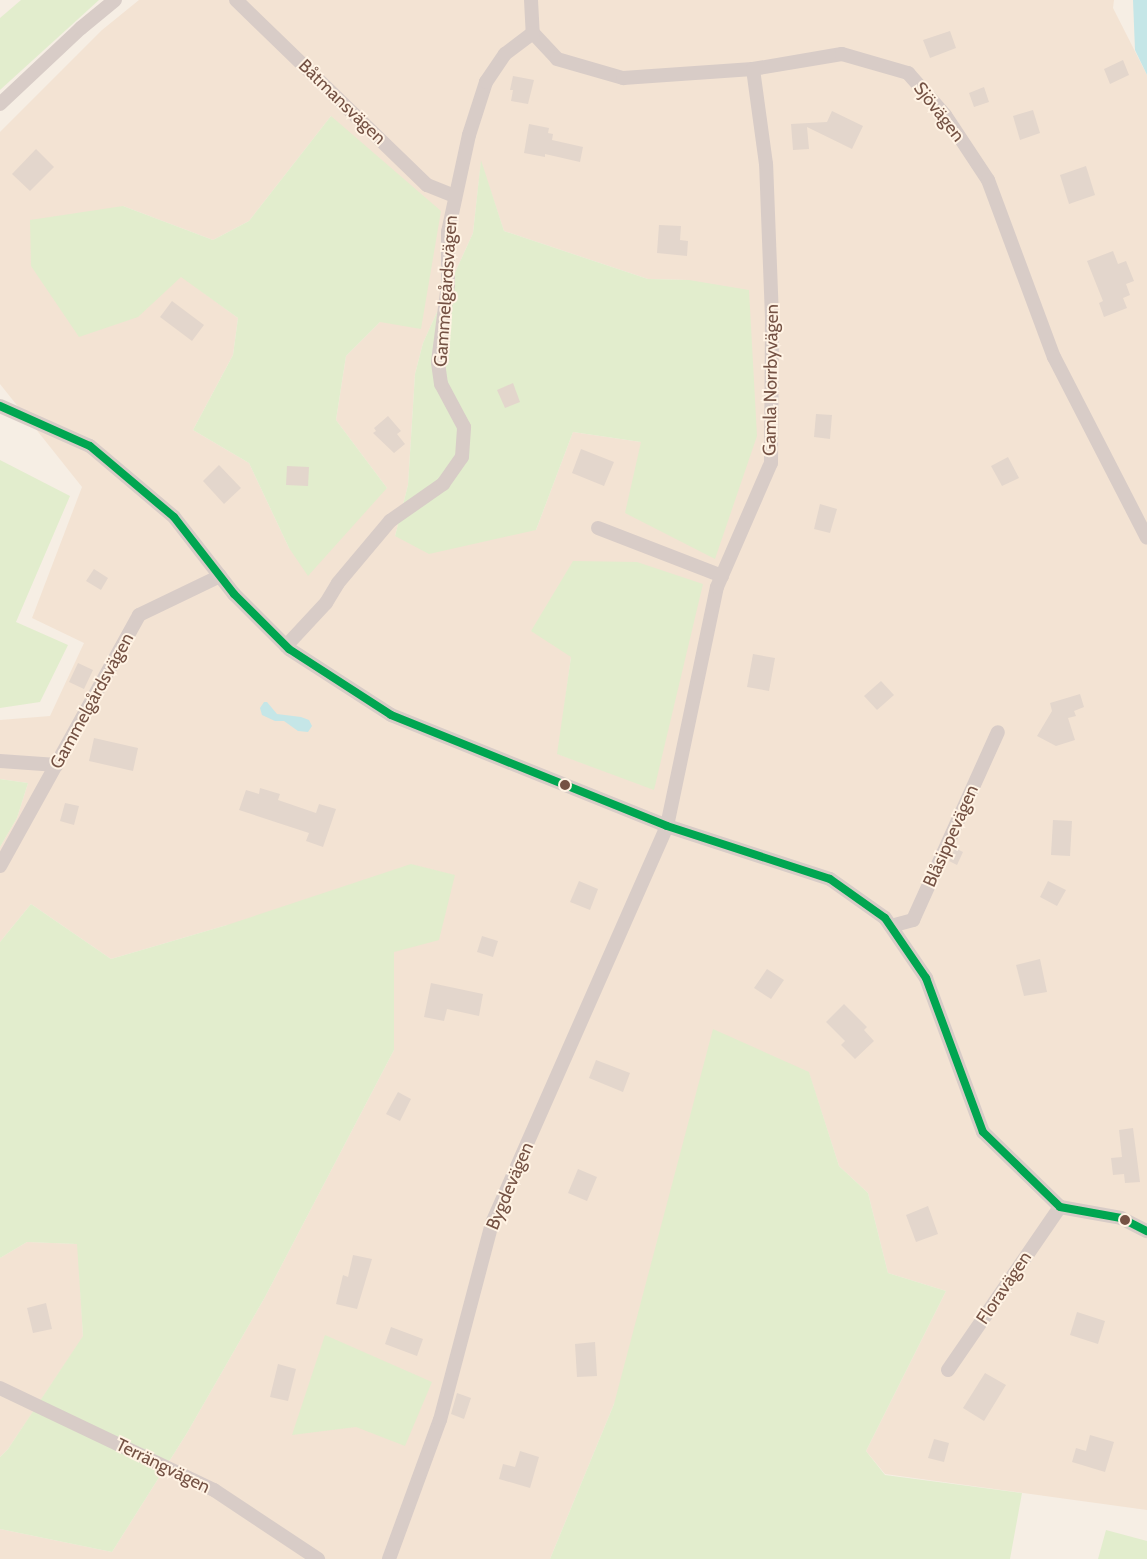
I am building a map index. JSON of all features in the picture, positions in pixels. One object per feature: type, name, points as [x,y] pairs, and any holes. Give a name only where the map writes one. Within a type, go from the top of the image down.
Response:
[{"type":"street","points":[[0,104],[81,28],[115,0]]},
{"type":"street","name":"Båtmansvägen","points":[[236,0],[428,185],[454,196]]},
{"type":"street","points":[[531,0],[533,33]]},
{"type":"street","name":"Gammelgårdsvägen","points":[[286,646],[326,603],[338,583],[390,521],[443,484],[462,457],[464,427],[441,384],[438,362],[448,284],[448,232],[454,196],[469,135],[486,82],[505,54],[533,33]]},
{"type":"street","name":"Sjövägen","points":[[533,33],[557,59],[623,78],[753,69],[842,54],[908,73],[945,115],[988,180],[1054,356],[1147,538]]},
{"type":"street","name":"Gamla Norrbyvägen","points":[[666,826],[717,587],[770,463],[772,318],[766,164],[753,69]]},
{"type":"street","points":[[0,406],[90,446],[174,517],[234,594],[286,646],[391,715],[666,826],[830,879],[885,918],[926,978],[983,1132],[1060,1207],[1121,1218],[1147,1231]]},
{"type":"street","points":[[598,528],[722,576]]},
{"type":"street","name":"Gammelgårdsvägen","points":[[0,866],[58,765],[139,615],[220,576]]},
{"type":"street","name":"Blåsippevägen","points":[[891,926],[912,920],[998,732]]},
{"type":"street","points":[[0,761],[58,765]]},
{"type":"street","name":"Bygdevägen","points":[[389,1559],[440,1420],[492,1223],[666,826]]},
{"type":"street","name":"Floravägen","points":[[948,1370],[1060,1207]]},
{"type":"street","name":"Terrängvägen","points":[[0,1388],[214,1490],[318,1559]]},
{"type":"shaded area","points":[[139,0],[1114,0],[1113,8],[1147,75],[1147,1510],[885,1474],[866,1451],[946,1291],[888,1273],[868,1193],[839,1166],[809,1073],[614,1404],[550,1559],[0,1559],[0,1529],[112,1552],[187,1433],[265,1297],[394,1050],[394,952],[227,925],[111,959],[31,904],[0,942],[0,847],[17,818],[28,783],[0,779],[0,720],[50,716],[84,643],[32,618],[82,487],[0,384],[0,132],[102,30]],"holes":[[[331,116],[380,322],[346,356],[336,420],[387,488],[289,548],[249,463],[193,430],[233,355],[238,318],[181,276],[123,206],[213,240],[249,221]],[[481,162],[504,231],[648,279],[689,280],[641,442],[573,432],[536,530],[395,536],[408,485],[415,374],[423,343],[473,233]],[[571,657],[654,789],[558,754]]]},
{"type":"shaded area","points":[[27,1242],[78,1244],[83,1337],[8,1449],[0,1457],[0,1258]]},
{"type":"green space","points":[[21,0],[99,0],[0,90],[0,18]]},
{"type":"green space","points":[[331,116],[441,211],[421,329],[380,322],[346,356],[336,420],[387,488],[308,576],[289,548],[249,463],[193,430],[233,355],[238,318],[181,277],[138,317],[79,337],[31,266],[30,220],[123,206],[213,240],[249,221]]},
{"type":"green space","points":[[481,160],[504,231],[648,279],[689,280],[749,290],[757,436],[715,559],[625,513],[641,442],[573,432],[536,530],[429,554],[395,536],[408,485],[415,374],[423,343],[473,233]]},
{"type":"green space","points":[[0,460],[70,496],[16,622],[68,645],[40,702],[0,708]]},
{"type":"green space","points":[[573,561],[637,562],[703,584],[654,790],[557,754],[571,657],[531,631]]},
{"type":"green space","points":[[0,779],[28,783],[17,818],[0,847]]},
{"type":"green space","points":[[411,864],[455,875],[439,940],[394,952],[394,1050],[265,1297],[187,1433],[112,1552],[0,1529],[0,1457],[8,1449],[83,1336],[77,1244],[27,1242],[0,1258],[0,942],[31,904],[111,959],[227,925]]},
{"type":"green space","points":[[713,1029],[809,1072],[839,1166],[868,1193],[888,1273],[946,1291],[866,1451],[885,1475],[1022,1493],[1010,1559],[550,1559],[614,1404]]},
{"type":"green space","points":[[325,1335],[432,1382],[405,1446],[356,1427],[292,1435]]},
{"type":"green space","points":[[1106,1530],[1147,1541],[1147,1559],[1098,1559]]},
{"type":"water","points":[[1133,0],[1147,0],[1147,75],[1135,50]]},
{"type":"water","points":[[264,702],[267,702],[277,714],[301,717],[309,720],[312,726],[308,732],[298,731],[284,721],[275,721],[262,715],[260,708]]},
{"type":"building","points":[[950,31],[956,48],[930,58],[923,40]]},
{"type":"building","points":[[1123,60],[1129,75],[1110,84],[1104,69]]},
{"type":"building","points":[[513,76],[534,80],[528,104],[511,101],[513,90],[510,90]]},
{"type":"building","points":[[984,87],[989,102],[974,107],[969,93]]},
{"type":"building","points":[[1033,110],[1040,133],[1020,140],[1013,116]]},
{"type":"building","points":[[832,111],[863,126],[852,149],[807,127],[809,149],[793,150],[791,124],[827,122]]},
{"type":"building","points":[[529,124],[549,128],[548,133],[553,134],[552,140],[583,147],[580,162],[545,154],[545,157],[524,153]]},
{"type":"building","points":[[36,149],[54,167],[30,191],[12,174]]},
{"type":"building","points":[[1086,166],[1095,195],[1069,204],[1060,175]]},
{"type":"building","points":[[659,225],[681,226],[680,240],[688,241],[687,256],[657,253]]},
{"type":"building","points":[[1113,251],[1118,264],[1126,261],[1134,281],[1126,284],[1130,295],[1123,298],[1127,308],[1104,317],[1099,303],[1103,301],[1087,261]]},
{"type":"building","points":[[172,301],[204,325],[192,341],[160,317]]},
{"type":"building","points":[[513,383],[520,402],[505,408],[497,390]]},
{"type":"building","points":[[816,414],[832,415],[830,439],[814,437]]},
{"type":"building","points":[[388,416],[401,431],[397,434],[405,444],[394,453],[373,433],[376,431],[374,428]]},
{"type":"building","points":[[581,449],[614,462],[604,486],[572,473]]},
{"type":"building","points":[[1008,457],[1019,478],[1002,486],[991,466]]},
{"type":"building","points":[[219,465],[241,488],[224,504],[203,481]]},
{"type":"building","points":[[287,466],[309,467],[308,486],[286,485]]},
{"type":"building","points":[[820,504],[837,509],[830,533],[814,529]]},
{"type":"building","points":[[94,569],[108,578],[101,590],[86,581]]},
{"type":"building","points":[[753,654],[775,658],[769,691],[747,687]]},
{"type":"building","points":[[78,663],[93,670],[84,689],[69,682]]},
{"type":"building","points":[[881,681],[894,695],[877,710],[864,696]]},
{"type":"building","points":[[1080,694],[1084,707],[1074,711],[1076,716],[1068,718],[1075,740],[1056,746],[1037,736],[1052,711],[1050,703]]},
{"type":"building","points":[[94,738],[138,748],[133,771],[89,761]]},
{"type":"building","points":[[260,788],[280,794],[278,800],[316,813],[319,804],[336,809],[323,847],[306,841],[309,833],[239,810],[246,790],[259,794]]},
{"type":"building","points":[[65,803],[79,806],[74,825],[60,821]]},
{"type":"building","points":[[1053,820],[1072,821],[1070,856],[1051,855]]},
{"type":"building","points":[[955,848],[963,852],[957,865],[949,861]]},
{"type":"building","points":[[579,881],[598,889],[590,910],[570,902]]},
{"type":"building","points":[[1048,881],[1066,890],[1057,906],[1040,897]]},
{"type":"building","points":[[482,936],[498,941],[493,957],[477,952]]},
{"type":"building","points":[[1040,959],[1047,992],[1024,996],[1016,965]]},
{"type":"building","points":[[767,969],[784,980],[771,999],[754,988]]},
{"type":"building","points":[[431,983],[483,994],[479,1016],[447,1009],[444,1021],[424,1017]]},
{"type":"building","points":[[844,1004],[867,1027],[864,1030],[874,1041],[855,1059],[841,1045],[845,1041],[826,1022]]},
{"type":"building","points":[[596,1060],[630,1073],[623,1092],[589,1078]]},
{"type":"building","points":[[398,1092],[411,1099],[400,1121],[386,1114]]},
{"type":"building","points":[[1133,1128],[1140,1182],[1125,1183],[1124,1174],[1113,1175],[1111,1158],[1122,1157],[1119,1130]]},
{"type":"building","points":[[578,1169],[597,1177],[587,1201],[568,1193]]},
{"type":"building","points":[[928,1206],[938,1234],[916,1242],[906,1215]]},
{"type":"building","points":[[353,1255],[372,1259],[357,1309],[336,1304],[343,1275],[348,1277]]},
{"type":"building","points":[[46,1303],[52,1329],[33,1333],[27,1308]]},
{"type":"building","points":[[1077,1312],[1105,1321],[1098,1344],[1070,1335]]},
{"type":"building","points":[[391,1327],[423,1339],[417,1356],[385,1344]]},
{"type":"building","points":[[595,1342],[597,1376],[577,1377],[575,1344]]},
{"type":"building","points":[[278,1364],[296,1369],[288,1401],[270,1397]]},
{"type":"building","points":[[985,1373],[1006,1385],[984,1421],[963,1408]]},
{"type":"building","points":[[457,1393],[471,1398],[464,1419],[451,1414]]},
{"type":"building","points":[[1090,1435],[1114,1442],[1105,1472],[1072,1462],[1076,1448],[1086,1451]]},
{"type":"building","points":[[934,1439],[949,1443],[944,1462],[928,1458]]},
{"type":"building","points":[[520,1451],[539,1457],[530,1488],[499,1479],[503,1464],[515,1467]]},
{"type":"transit line","points":[[0,406],[90,446],[174,517],[234,594],[289,649],[391,715],[667,826],[830,879],[885,918],[926,978],[983,1132],[1060,1207],[1121,1218],[1147,1231]]}]
